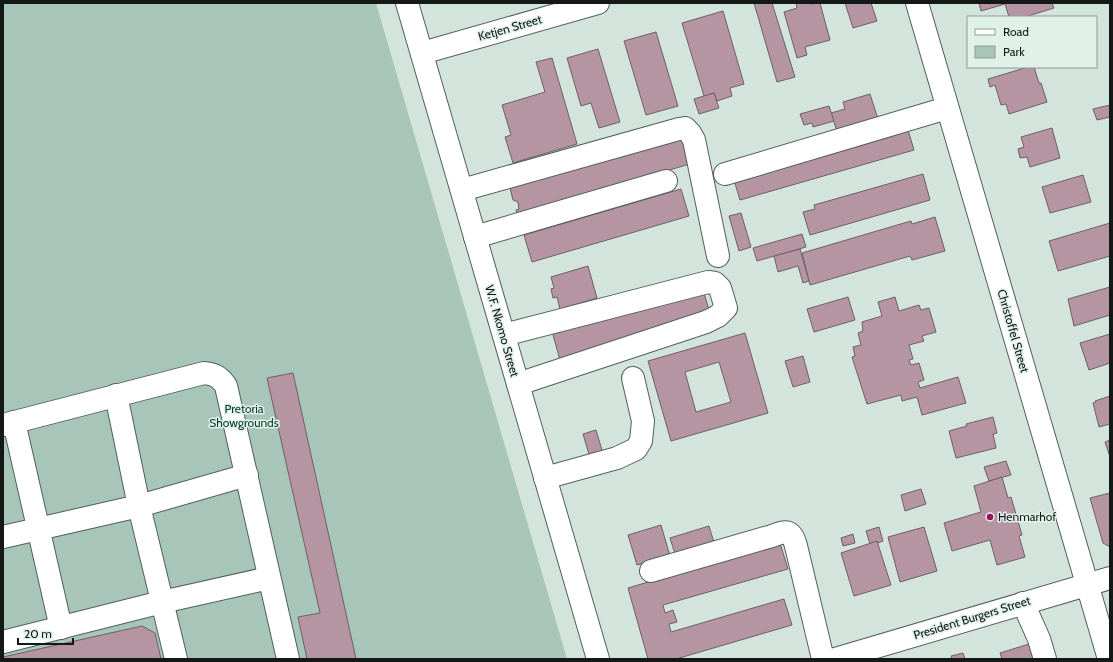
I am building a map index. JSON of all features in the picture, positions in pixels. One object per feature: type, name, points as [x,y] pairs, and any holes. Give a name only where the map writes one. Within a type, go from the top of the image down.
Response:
[{"type":"street","name":"W.F. Nkomo Street","points":[[407,3],[598,659]]},
{"type":"street","name":"Ketjen Street","points":[[422,53],[598,3]]},
{"type":"street","name":"Christoffel Street","points":[[916,3],[1109,659]]},
{"type":"street","points":[[725,174],[947,108]]},
{"type":"street","points":[[462,190],[685,128],[694,140],[718,256]]},
{"type":"street","points":[[475,237],[666,181]]},
{"type":"street","points":[[504,335],[708,282],[715,282],[720,288],[726,308],[718,316],[706,322],[518,384]]},
{"type":"street","points":[[61,628],[38,529],[8,424],[204,373],[218,377],[226,386],[288,659]]},
{"type":"street","points":[[545,478],[618,458],[636,449],[641,441],[643,421],[633,378]]},
{"type":"street","points":[[116,395],[139,506],[176,659]]},
{"type":"street","points":[[3,537],[139,506],[246,475]]},
{"type":"street","points":[[651,571],[783,532],[790,533],[794,537],[823,659]]},
{"type":"street","points":[[3,642],[162,602],[269,578]]},
{"type":"street","name":"President Burgers Street","points":[[835,659],[1110,578]]},
{"type":"street","points":[[1024,603],[1039,639],[1045,659]]},
{"type":"green space","name":"Pretoria Showgrounds","points":[[3,3],[376,3],[567,659],[3,659]]},
{"type":"building","points":[[754,3],[772,3],[795,77],[777,82]]},
{"type":"building","points":[[796,3],[820,3],[830,40],[805,47],[807,55],[797,58],[784,12],[797,8]]},
{"type":"building","points":[[845,3],[871,3],[877,21],[853,28]]},
{"type":"building","points":[[979,3],[1052,3],[1054,8],[1028,16],[1009,16],[1005,4],[981,11]]},
{"type":"building","points":[[723,11],[744,84],[730,88],[732,96],[717,101],[714,93],[704,96],[682,23]]},
{"type":"building","points":[[656,32],[678,106],[646,115],[624,41]]},
{"type":"building","points":[[598,49],[620,122],[599,128],[591,103],[581,106],[567,58]]},
{"type":"building","points":[[552,58],[577,144],[513,163],[505,137],[511,135],[502,105],[545,92],[536,62]]},
{"type":"building","points":[[1025,68],[1034,68],[1047,102],[1009,114],[1006,104],[1001,105],[995,85],[990,87],[988,79]]},
{"type":"building","points":[[714,93],[719,108],[699,114],[694,99]]},
{"type":"building","points":[[870,94],[878,119],[837,131],[831,113],[845,109],[843,102]]},
{"type":"building","points":[[1110,105],[1110,117],[1097,120],[1093,109]]},
{"type":"building","points":[[829,106],[834,121],[813,127],[812,123],[804,125],[800,114]]},
{"type":"building","points":[[1052,128],[1060,158],[1030,167],[1027,157],[1020,158],[1018,149],[1024,147],[1021,137]]},
{"type":"building","points":[[908,130],[914,150],[740,200],[734,180],[750,178],[893,136],[892,134]]},
{"type":"building","points":[[685,135],[693,163],[518,215],[516,210],[519,209],[518,202],[513,200],[510,188]]},
{"type":"building","points":[[923,174],[930,200],[810,235],[803,212],[815,209],[814,205]]},
{"type":"building","points":[[1083,175],[1091,202],[1050,213],[1042,187]]},
{"type":"building","points":[[681,189],[689,216],[532,262],[524,235]]},
{"type":"building","points":[[741,213],[751,247],[739,251],[729,216]]},
{"type":"building","points":[[935,217],[945,251],[912,260],[910,256],[810,285],[802,253],[911,221],[912,224]]},
{"type":"building","points":[[1110,223],[1110,256],[1058,271],[1049,241]]},
{"type":"building","points":[[802,234],[806,247],[757,261],[753,248]]},
{"type":"building","points":[[800,249],[809,281],[803,283],[798,266],[778,272],[774,256]]},
{"type":"building","points":[[588,266],[597,298],[560,309],[557,297],[553,298],[551,289],[554,288],[551,277]]},
{"type":"building","points":[[1110,287],[1110,315],[1074,326],[1068,299]]},
{"type":"building","points":[[703,290],[711,316],[560,360],[552,331]]},
{"type":"building","points":[[848,297],[855,320],[814,332],[807,309]]},
{"type":"building","points":[[895,297],[899,311],[919,305],[921,310],[929,308],[936,332],[922,336],[924,341],[909,345],[913,359],[909,360],[911,365],[919,363],[924,380],[918,382],[920,388],[958,377],[966,403],[922,415],[917,397],[902,401],[901,395],[867,404],[852,357],[855,356],[853,347],[861,345],[858,333],[863,331],[862,322],[882,316],[878,302]]},
{"type":"building","points":[[745,333],[768,413],[671,441],[648,361]],"holes":[[[719,362],[731,402],[696,412],[685,372]]]},
{"type":"building","points":[[1110,334],[1110,363],[1089,370],[1080,343]]},
{"type":"building","points":[[803,356],[810,382],[793,387],[785,361]]},
{"type":"building","points":[[293,373],[356,659],[307,659],[298,617],[320,613],[267,378]]},
{"type":"building","points":[[1110,396],[1110,424],[1099,427],[1093,403]]},
{"type":"building","points":[[993,417],[997,433],[993,434],[996,448],[956,458],[949,431],[967,426],[966,424]]},
{"type":"building","points":[[596,430],[604,457],[591,461],[583,434]]},
{"type":"building","points":[[1110,440],[1110,457],[1105,442]]},
{"type":"building","points":[[1006,461],[1011,475],[989,481],[984,467]]},
{"type":"building","name":"Henmarhof","points":[[1002,477],[1008,498],[1011,497],[1022,535],[1019,536],[1025,557],[997,565],[990,540],[952,551],[944,523],[981,512],[974,486]]},
{"type":"building","points":[[921,489],[926,504],[905,511],[901,495]]},
{"type":"building","points":[[1110,493],[1110,547],[1103,543],[1090,498]]},
{"type":"building","points":[[661,525],[670,556],[637,565],[628,535]]},
{"type":"building","points":[[709,526],[715,546],[676,557],[670,538]]},
{"type":"building","points":[[879,527],[883,541],[878,543],[877,541],[870,544],[866,531]]},
{"type":"building","points":[[924,527],[937,571],[900,582],[888,537]]},
{"type":"building","points":[[853,534],[855,543],[843,546],[841,538]]},
{"type":"building","points":[[877,541],[891,585],[854,596],[841,553]]},
{"type":"building","points":[[780,543],[788,569],[663,605],[665,613],[673,610],[677,622],[669,624],[671,632],[784,599],[792,625],[676,659],[648,659],[628,588]]},
{"type":"building","points":[[142,626],[155,633],[161,659],[3,659],[3,657]]},
{"type":"building","points":[[1029,644],[1034,659],[1002,659],[1000,653]]},
{"type":"building","points":[[963,653],[965,659],[952,659],[951,656]]},
{"type":"place","name":"Henmarhof","points":[[990,517]]}]
